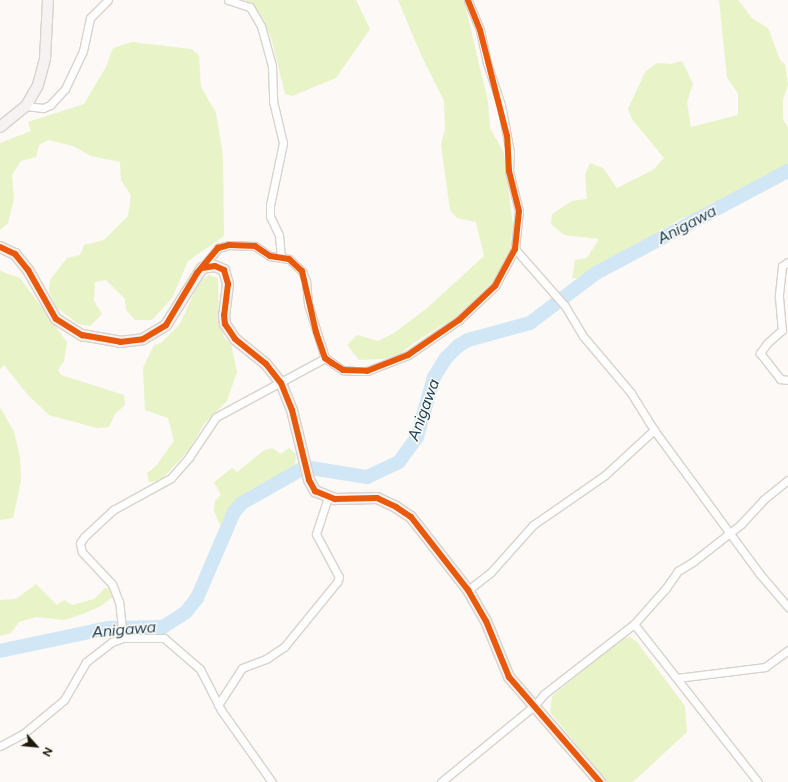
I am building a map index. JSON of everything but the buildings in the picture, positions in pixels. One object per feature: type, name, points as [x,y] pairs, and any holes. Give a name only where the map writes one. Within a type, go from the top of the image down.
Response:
[{"type":"street","points":[[0,127],[26,106],[42,74],[48,0]]},
{"type":"street","points":[[26,106],[43,108],[50,105],[65,89],[79,62],[90,18],[108,0]]},
{"type":"street","points":[[228,0],[250,8],[261,26],[272,66],[273,101],[283,143],[270,205],[270,216],[279,235],[281,257]]},
{"type":"street","points":[[0,247],[15,254],[28,270],[56,319],[82,336],[120,342],[143,339],[158,332],[172,316],[202,268],[218,248],[229,244],[255,246],[270,256],[289,259],[302,271],[308,304],[325,358],[343,370],[367,371],[408,355],[459,320],[495,286],[515,249],[519,211],[509,171],[507,136],[480,30],[468,0]]},
{"type":"street","points":[[515,249],[552,293],[565,306],[583,336],[631,394],[654,430],[730,533],[788,607]]},
{"type":"street","points":[[788,262],[782,266],[779,297],[782,330],[768,342],[760,353],[780,379],[788,380]]},
{"type":"street","points":[[202,268],[215,266],[224,270],[228,284],[224,315],[225,324],[235,339],[266,364],[281,383],[292,410],[309,480],[315,491],[328,498],[377,498],[404,512],[468,590],[486,622],[509,677],[600,782]]},
{"type":"street","points":[[123,635],[120,602],[112,584],[82,552],[80,543],[84,537],[113,510],[171,478],[189,457],[216,417],[325,358]]},
{"type":"street","points":[[468,590],[491,572],[533,525],[605,475],[654,430]]},
{"type":"street","points":[[441,782],[534,706],[562,679],[634,624],[666,588],[678,571],[730,533],[763,500],[788,480]]},
{"type":"street","points":[[218,706],[242,668],[266,659],[284,647],[337,582],[338,577],[316,534],[328,498]]},
{"type":"street","points":[[634,624],[758,782]]},
{"type":"street","points":[[0,746],[23,734],[64,700],[86,662],[112,642],[123,635],[164,638],[200,669],[218,706],[272,782]]},
{"type":"street","points":[[677,678],[765,667],[788,650]]},
{"type":"green space","points":[[245,0],[356,0],[370,29],[336,78],[292,96],[285,94],[272,41],[264,20],[253,4]]},
{"type":"green space","points":[[398,0],[464,0],[488,102],[490,128],[504,153],[513,226],[510,250],[493,281],[456,317],[415,342],[400,354],[383,359],[359,360],[347,345],[357,335],[378,341],[394,333],[426,309],[484,256],[476,222],[457,218],[450,210],[441,145],[445,130],[444,101],[422,57]]},
{"type":"green space","points":[[719,0],[738,0],[752,18],[768,28],[780,60],[785,64],[788,85],[783,99],[783,119],[788,128],[788,166],[746,191],[712,203],[695,214],[682,218],[620,255],[596,265],[578,278],[572,278],[575,260],[587,258],[599,239],[564,235],[551,224],[552,214],[572,201],[587,199],[585,175],[590,163],[603,168],[617,188],[653,170],[664,158],[632,119],[628,109],[645,72],[657,63],[671,64],[682,61],[693,84],[687,102],[691,127],[738,115],[738,94],[727,77]]},
{"type":"green space","points":[[132,42],[191,49],[199,55],[201,87],[216,113],[223,156],[224,236],[188,261],[172,298],[152,320],[135,320],[126,310],[125,299],[106,280],[95,282],[94,301],[102,314],[90,326],[78,324],[56,307],[49,291],[50,280],[67,258],[80,255],[84,245],[104,240],[128,216],[131,195],[121,180],[120,162],[91,156],[73,146],[48,140],[39,145],[36,157],[21,161],[12,175],[14,199],[8,223],[0,230],[0,143],[31,131],[28,122],[84,104],[106,67],[113,48]]},
{"type":"green space","points":[[0,271],[20,278],[67,342],[64,361],[58,370],[61,375],[124,395],[125,405],[115,414],[109,427],[97,428],[49,415],[27,394],[4,365],[0,369]]},
{"type":"green space","points":[[209,275],[218,278],[219,321],[224,337],[231,344],[237,372],[227,401],[204,424],[189,450],[160,481],[149,482],[147,473],[156,466],[174,441],[168,418],[145,410],[143,368],[154,345],[161,343],[180,324],[195,291],[203,279]]},
{"type":"green space","points":[[0,407],[14,432],[20,457],[21,481],[13,518],[0,520]]},
{"type":"green space","points":[[272,448],[281,454],[289,448],[296,454],[295,466],[245,495],[231,508],[226,523],[221,527],[214,511],[215,501],[221,495],[214,482],[232,468],[237,472],[263,451]]},
{"type":"green space","points":[[36,584],[57,605],[64,600],[72,605],[94,599],[105,588],[111,588],[114,596],[101,606],[64,620],[36,617],[19,622],[11,633],[0,636],[0,600],[16,599]]},
{"type":"green space","points":[[630,637],[637,642],[685,706],[687,732],[633,782],[607,782],[550,712],[552,696],[623,638]]},
{"type":"waterway","name":"Anigawa","points":[[0,651],[108,628],[163,627],[186,612],[197,598],[234,512],[242,503],[305,467],[367,477],[399,462],[417,437],[434,377],[446,358],[458,346],[468,340],[530,323],[596,273],[788,171]]},
{"type":"cycle path","points":[[0,247],[15,254],[28,270],[56,319],[82,335],[120,342],[143,339],[166,325],[197,273],[218,248],[229,245],[255,246],[270,256],[289,259],[302,271],[316,332],[325,358],[332,363],[343,370],[367,371],[408,355],[459,320],[495,286],[515,249],[519,211],[509,171],[507,136],[480,30],[468,0]]},
{"type":"cycle path","points":[[202,268],[215,266],[224,270],[228,284],[224,315],[225,324],[235,339],[266,364],[281,383],[292,410],[309,480],[315,491],[335,499],[377,498],[396,507],[411,517],[468,590],[486,621],[509,677],[600,782]]}]
